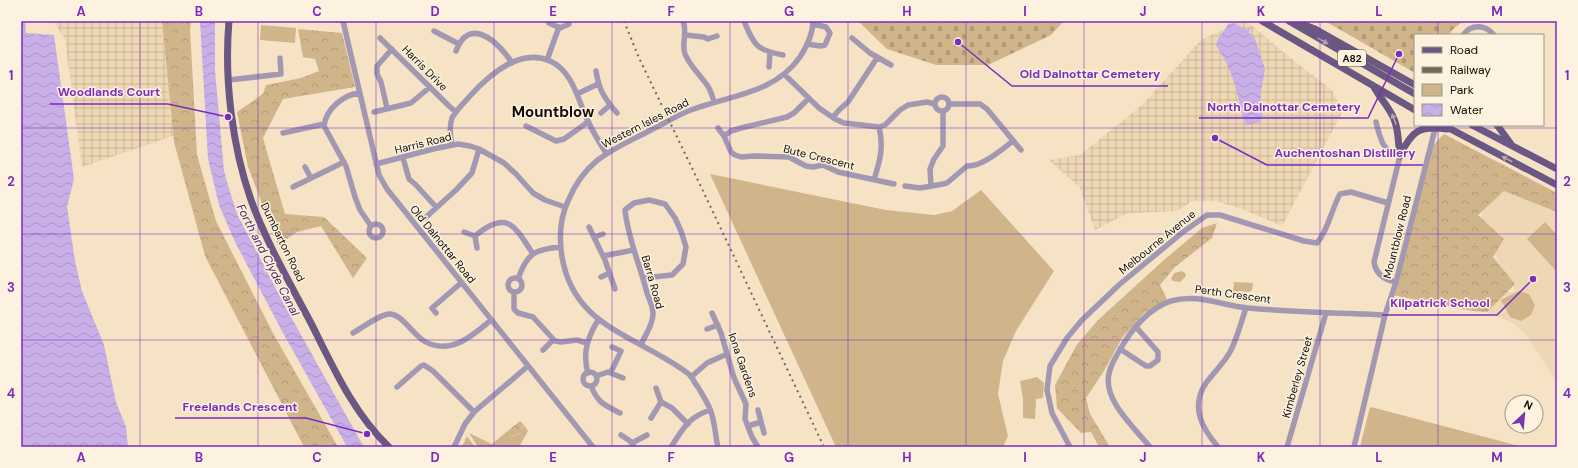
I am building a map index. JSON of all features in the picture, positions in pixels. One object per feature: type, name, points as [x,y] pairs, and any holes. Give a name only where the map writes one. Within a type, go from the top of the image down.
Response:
[{"type":"main road","name":"Dumbarton Road","points":[[229,21],[229,80],[234,128],[249,193],[258,217],[323,348],[353,401],[369,424],[389,447]]},
{"type":"main road","name":"A82","points":[[1262,21],[1414,109]]},
{"type":"main road","name":"A82","points":[[1291,21],[1414,93]]},
{"type":"main road","points":[[1291,21],[1315,29],[1414,84]]},
{"type":"main road","points":[[1374,87],[1395,120],[1400,156]]},
{"type":"main road","points":[[1445,126],[1557,185]]},
{"type":"main road","points":[[1474,126],[1557,169]]},
{"type":"main road","points":[[1498,126],[1512,146]]},
{"type":"main road","points":[[1400,156],[1410,137],[1417,131],[1433,127],[1451,129]]},
{"type":"street","name":"Old Dalnottar Road","points":[[343,21],[376,164],[379,175],[387,189],[593,447]]},
{"type":"street","points":[[683,21],[685,28],[683,43],[685,54],[694,70],[707,84],[714,102]]},
{"type":"street","points":[[744,21],[755,45],[770,53],[783,56]]},
{"type":"street","points":[[549,23],[559,27],[568,24]]},
{"type":"street","name":"Western Isles Road","points":[[718,447],[710,410],[691,377],[672,363],[612,330],[598,320],[581,303],[566,276],[561,247],[561,232],[565,207],[571,193],[590,166],[606,153],[688,110],[750,92],[771,84],[785,75],[797,61],[808,44],[813,23],[826,27],[830,34],[825,45],[820,46],[808,44]]},
{"type":"street","points":[[1464,34],[1468,29],[1477,26],[1485,28],[1493,34]]},
{"type":"street","points":[[547,60],[559,27]]},
{"type":"street","points":[[434,31],[459,44]]},
{"type":"street","points":[[456,51],[465,36],[472,34],[484,36],[492,39],[501,47],[512,62]]},
{"type":"street","points":[[685,35],[704,37],[708,39],[717,36]]},
{"type":"street","name":"Harris Drive","points":[[380,38],[456,112]]},
{"type":"street","points":[[852,38],[891,66]]},
{"type":"street","points":[[387,108],[381,82],[377,74],[377,66],[392,50]]},
{"type":"street","points":[[769,67],[770,53]]},
{"type":"street","points":[[452,145],[450,127],[452,118],[456,112],[488,78],[502,67],[512,62],[531,57],[547,60],[559,67],[567,76],[577,94],[588,122],[606,153]]},
{"type":"street","points":[[229,80],[280,74],[280,58]]},
{"type":"street","points":[[832,117],[848,102],[878,58]]},
{"type":"street","points":[[596,71],[598,84],[602,94],[617,113]]},
{"type":"street","points":[[785,75],[832,117],[844,123],[879,127],[885,125],[900,110],[908,105],[927,102],[935,104],[936,108],[942,111]]},
{"type":"street","points":[[577,94],[598,84]]},
{"type":"street","points":[[374,112],[411,103],[430,87]]},
{"type":"street","points":[[359,92],[348,95],[340,100],[328,114],[324,124],[349,172],[354,197],[360,210],[371,226]]},
{"type":"street","points":[[935,104],[938,98],[942,96],[946,98],[949,104]]},
{"type":"street","points":[[724,136],[731,131],[741,128],[787,118],[809,98]]},
{"type":"street","points":[[942,111],[946,110],[949,104]]},
{"type":"street","points":[[949,104],[980,104],[987,109],[1021,150]]},
{"type":"street","points":[[601,113],[610,105]]},
{"type":"street","points":[[931,186],[930,169],[943,146],[942,111]]},
{"type":"street","points":[[526,126],[556,141],[564,139],[588,122]]},
{"type":"street","points":[[1376,122],[1382,145],[1394,154],[1400,156],[1374,262],[1376,270],[1382,277],[1396,282]]},
{"type":"street","points":[[283,133],[324,124]]},
{"type":"street","name":"Mountblow Road","points":[[1354,447],[1385,315],[1396,282],[1436,126]]},
{"type":"street","points":[[874,180],[882,153],[879,127]]},
{"type":"street","points":[[301,128],[303,135]]},
{"type":"street","name":"Bute Crescent","points":[[718,128],[724,136],[731,152],[735,156],[789,157],[806,166],[813,167],[822,165],[831,170],[894,184]]},
{"type":"street","points":[[905,186],[920,188],[946,183],[967,166],[973,166],[994,157],[1013,141]]},
{"type":"street","name":"Harris Road","points":[[376,164],[458,144],[479,149],[504,163],[533,193],[545,200],[565,207]]},
{"type":"street","points":[[425,218],[456,190],[472,173],[479,149]]},
{"type":"street","points":[[403,158],[409,179],[436,208]]},
{"type":"street","points":[[292,187],[344,162]]},
{"type":"street","points":[[305,167],[311,178]]},
{"type":"street","name":"Melbourne Avenue","points":[[1070,447],[1052,413],[1047,390],[1050,366],[1066,338],[1082,320],[1120,284],[1182,232],[1207,215],[1220,215],[1304,241],[1317,243],[1323,235],[1333,207],[1340,194],[1351,192],[1388,203]]},
{"type":"street","name":"Barra Road","points":[[641,345],[653,314],[644,278],[626,222],[625,210],[634,203],[649,200],[665,204],[682,231],[686,247],[683,264],[672,275],[644,278]]},
{"type":"street","points":[[475,236],[486,226],[501,222],[516,229],[533,254]]},
{"type":"street","points":[[589,227],[603,256],[615,289]]},
{"type":"street","points":[[464,232],[475,236]]},
{"type":"street","points":[[595,237],[603,234]]},
{"type":"street","points":[[475,236],[477,248]]},
{"type":"street","points":[[518,279],[522,269],[533,254],[539,250],[561,247]]},
{"type":"street","points":[[603,256],[634,250]]},
{"type":"street","points":[[601,277],[610,273]]},
{"type":"street","points":[[518,279],[522,284],[519,291],[514,292],[509,290],[507,285],[510,280],[518,279]]},
{"type":"street","points":[[436,313],[432,308],[461,283]]},
{"type":"street","points":[[514,292],[514,309],[518,313],[533,317],[553,340],[561,342],[577,340],[587,343]]},
{"type":"street","name":"Perth Crescent","points":[[1150,447],[1132,426],[1111,397],[1108,388],[1109,371],[1120,349],[1136,327],[1158,307],[1171,301],[1185,298],[1205,299],[1246,308],[1385,315]]},
{"type":"street","points":[[1218,447],[1208,435],[1200,420],[1198,409],[1199,401],[1205,384],[1231,351],[1246,308]]},
{"type":"street","name":"Iona Gardens","points":[[712,313],[718,325],[734,378],[746,404],[745,419],[752,437],[758,447]]},
{"type":"street","name":"Kimberley Street","points":[[1287,447],[1326,313]]},
{"type":"street","points":[[353,333],[383,315],[391,314],[399,317],[423,340],[433,345],[443,346],[459,344],[491,320]]},
{"type":"street","points":[[588,372],[585,355],[587,343],[598,320]]},
{"type":"street","points":[[707,329],[718,325]]},
{"type":"street","points":[[1120,349],[1146,366],[1150,366],[1158,360],[1158,352],[1136,327]]},
{"type":"street","points":[[543,350],[553,340]]},
{"type":"street","points":[[611,372],[621,351],[612,347]]},
{"type":"street","points":[[691,377],[707,363],[727,354]]},
{"type":"street","points":[[397,387],[424,365],[433,371],[474,412]]},
{"type":"street","points":[[454,447],[465,424],[474,412],[528,366]]},
{"type":"street","points":[[588,372],[592,372],[596,376],[596,382],[591,386]]},
{"type":"street","points":[[588,372],[584,376],[583,381],[591,386],[599,402],[620,413]]},
{"type":"street","points":[[596,376],[604,372],[611,372],[623,378]]},
{"type":"street","points":[[656,388],[661,402],[672,408],[688,424]]},
{"type":"street","points":[[651,418],[661,402]]},
{"type":"street","points":[[672,447],[680,432],[694,417],[710,410]]},
{"type":"street","points":[[758,410],[764,433]]},
{"type":"street","points":[[748,426],[761,422]]},
{"type":"street","points":[[621,435],[633,445],[647,435]]},
{"type":"shaded area","points":[[53,21],[162,21],[173,136],[82,167],[65,39]]},
{"type":"shaded area","points":[[1242,21],[1246,21],[1331,89],[1343,111],[1282,226],[1242,209],[1216,201],[1193,201],[1177,211],[1128,213],[1095,230],[1080,188],[1049,160],[1080,155],[1142,105],[1201,40]]},
{"type":"shaded area","points":[[1507,189],[1557,193],[1557,382],[1524,332],[1513,323],[1481,310],[1481,292],[1515,292],[1513,282],[1499,266],[1500,265],[1491,248],[1480,220],[1486,203],[1496,198]]},
{"type":"green space","points":[[162,21],[191,21],[190,29],[197,155],[216,221],[274,335],[338,447],[304,447],[205,256],[174,142]]},
{"type":"green space","points":[[858,21],[1064,21],[1051,35],[988,65],[936,65],[887,49]]},
{"type":"green space","points":[[1325,21],[1463,21],[1450,34],[1414,34],[1414,72]]},
{"type":"green space","points":[[261,25],[296,28],[295,43],[260,40]]},
{"type":"green space","points":[[298,29],[342,33],[355,87],[283,99],[263,138],[285,214],[324,217],[367,258],[353,278],[321,226],[297,232],[278,245],[248,167],[237,112],[263,94],[266,85],[301,78],[319,71],[315,59],[303,57]]},
{"type":"green space","points":[[1444,134],[1557,193],[1557,212],[1504,191],[1478,215],[1504,239],[1493,257],[1515,284],[1487,312],[1473,311],[1392,295],[1430,148]]},
{"type":"green space","points":[[710,174],[886,210],[934,215],[952,211],[981,190],[1054,271],[1016,331],[1003,361],[998,394],[1008,436],[1003,447],[836,447]]},
{"type":"green space","points":[[1545,222],[1557,235],[1556,271],[1527,239]]},
{"type":"green space","points":[[1217,223],[1212,238],[1175,267],[1160,285],[1167,299],[1144,313],[1122,338],[1104,371],[1086,398],[1090,414],[1110,447],[1099,447],[1091,432],[1081,433],[1057,408],[1055,385],[1076,346],[1097,321],[1164,260],[1202,228]]},
{"type":"green space","points":[[1182,271],[1186,276],[1180,282],[1173,281],[1171,279],[1174,273]]},
{"type":"green space","points":[[1234,282],[1253,283],[1252,290],[1249,292],[1239,291],[1235,294],[1233,292]]},
{"type":"green space","points":[[1519,291],[1529,294],[1535,305],[1531,315],[1521,321],[1510,317],[1501,300]]},
{"type":"green space","points":[[1037,377],[1044,383],[1043,398],[1036,399],[1035,419],[1023,418],[1023,399],[1020,381]]},
{"type":"green space","points":[[1370,407],[1375,408],[1523,447],[1360,447]]},
{"type":"green space","points":[[520,421],[524,425],[522,428],[522,433],[506,437],[504,434]]},
{"type":"green space","points":[[524,425],[528,431],[519,447],[478,447],[469,433],[492,444],[504,434],[506,437],[520,434]]},
{"type":"green space","points":[[467,436],[475,447],[467,445],[462,447]]},
{"type":"water","points":[[21,21],[25,21],[26,33],[54,35],[74,179],[67,207],[75,261],[82,291],[104,345],[116,402],[126,427],[128,447],[21,447]]},
{"type":"water","points":[[200,21],[215,21],[215,70],[224,171],[238,216],[286,308],[365,447],[347,447],[283,333],[235,242],[219,205],[208,159]]},
{"type":"water","points":[[1234,23],[1247,30],[1248,28],[1250,29],[1249,33],[1254,36],[1265,69],[1260,103],[1263,110],[1261,122],[1246,125],[1232,76],[1216,45],[1218,39],[1228,24]]},
{"type":"railway","points":[[624,21],[639,58],[824,447]]},
{"type":"place","name":"Old Dalnottar Cemetery","points":[[958,42]]},
{"type":"place","name":"North Dalnottar Cemetery","points":[[1399,54]]},
{"type":"place","name":"Woodlands Court","points":[[228,117]]},
{"type":"place","name":"Auchentoshan Distillery","points":[[1215,138]]},
{"type":"place","name":"Kilpatrick School","points":[[1533,279]]},
{"type":"place","name":"Freelands Crescent","points":[[367,434]]},
{"type":"district","name":"Mountblow","points":[[553,112]]},
{"type":"water label","name":"Forth and Clyde Canal","points":[[268,260]]}]
